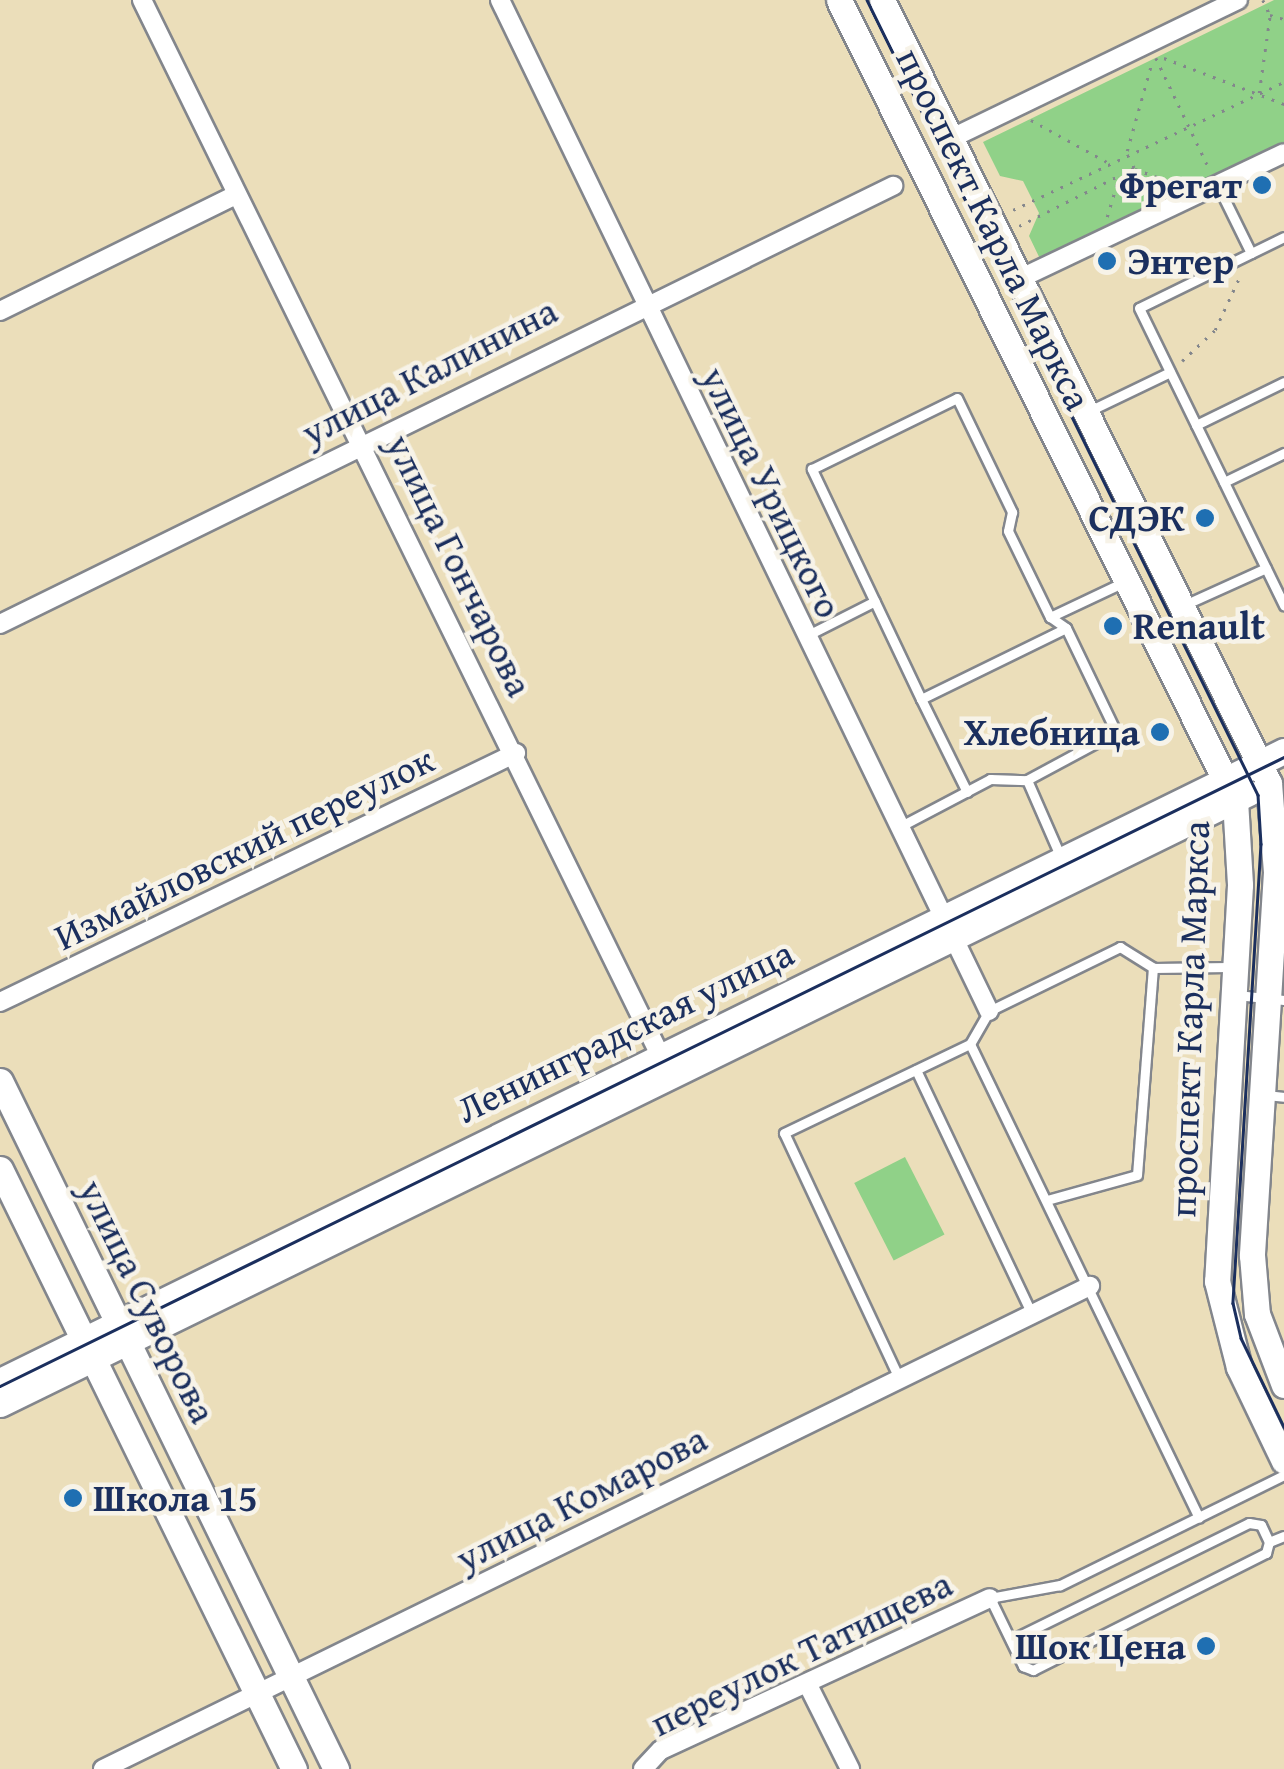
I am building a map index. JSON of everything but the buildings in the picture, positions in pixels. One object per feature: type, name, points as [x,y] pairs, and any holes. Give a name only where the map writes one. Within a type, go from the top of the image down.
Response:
[{"type":"main road","name":"проспект Карла Маркса","points":[[839,0],[1230,790],[1242,838],[1217,1281],[1239,1367],[1284,1461]]},
{"type":"main road","name":"проспект Карла Маркса","points":[[882,0],[1180,607],[1271,774],[1276,872],[1274,1096],[1252,1255],[1257,1314],[1284,1384]]},
{"type":"main road","points":[[916,156],[950,139]]},
{"type":"main road","name":"Ленинградская улица","points":[[122,1334],[660,1055],[947,928],[1062,860],[1271,774],[1284,751]]},
{"type":"main road","name":"Ленинградская улица","points":[[0,1380],[122,1334],[1230,790]]},
{"type":"main road","name":"улица Суворова","points":[[0,1081],[336,1769]]},
{"type":"main road","name":"улица Суворова","points":[[0,1169],[294,1769]]},
{"type":"main road","name":"Ленинградская улица","points":[[0,1404],[88,1349]]},
{"type":"street","name":"улица Гончарова","points":[[142,0],[236,195],[366,446],[660,1055]]},
{"type":"street","name":"улица Урицкого","points":[[500,0],[989,1011]]},
{"type":"street","points":[[950,139],[1238,0]]},
{"type":"street","points":[[1019,279],[1284,153]]},
{"type":"street","name":"улица Калинина","points":[[0,624],[366,446],[645,304],[893,186]]},
{"type":"street","points":[[0,311],[236,195]]},
{"type":"street","name":"Измайловский переулок","points":[[0,1002],[516,754]]},
{"type":"street","name":"улица Комарова","points":[[103,1769],[292,1680],[898,1376],[1090,1286]]},
{"type":"street","name":"переулок Татищева","points":[[643,1769],[661,1750],[990,1598]]},
{"type":"street","points":[[808,1685],[850,1769]]},
{"type":"lane","points":[[1218,184],[1251,253]]},
{"type":"lane","points":[[1284,237],[1139,308],[1284,605]]},
{"type":"lane","points":[[1084,413],[1170,372]]},
{"type":"lane","points":[[1196,425],[1284,382]]},
{"type":"lane","points":[[898,827],[966,792],[990,779],[1027,780],[1116,732],[1066,628],[1050,617],[1008,531],[1012,512],[957,398],[812,469],[966,792]]},
{"type":"lane","points":[[1224,482],[1284,453]]},
{"type":"lane","points":[[1180,607],[1266,568]]},
{"type":"lane","points":[[1050,617],[1126,581]]},
{"type":"lane","points":[[806,636],[875,600]]},
{"type":"lane","points":[[921,699],[1066,628]]},
{"type":"lane","points":[[1027,780],[1062,860]]},
{"type":"lane","points":[[898,1376],[784,1133],[970,1044],[989,1011],[1120,947],[1153,968],[1233,968]]},
{"type":"lane","points":[[1047,1200],[1137,1175],[1153,968]]},
{"type":"lane","points":[[1232,994],[1276,999]]},
{"type":"lane","points":[[970,1044],[1200,1518]]},
{"type":"lane","points":[[916,1070],[1031,1312]]},
{"type":"lane","points":[[1284,1475],[1060,1585],[990,1598],[1023,1666],[1033,1670],[1266,1552],[1270,1542],[1284,1536]]},
{"type":"lane","points":[[1011,1640],[1249,1523],[1261,1526],[1270,1542]]},
{"type":"path","points":[[1259,94],[1270,15],[1262,0]]},
{"type":"path","points":[[1270,15],[1284,19]]},
{"type":"path","points":[[1155,54],[1284,104]]},
{"type":"path","points":[[1155,54],[1218,184]]},
{"type":"path","points":[[1155,54],[1128,156],[1134,168],[1199,192]]},
{"type":"path","points":[[1013,210],[1284,82]]},
{"type":"path","points":[[1011,109],[1108,162]]},
{"type":"path","points":[[1021,225],[1134,168]]},
{"type":"path","points":[[1088,173],[1095,188]]},
{"type":"path","points":[[1100,240],[1119,176]]},
{"type":"path","points":[[1170,372],[1215,330],[1251,253]]},
{"type":"green space","points":[[1274,0],[1284,0],[1284,147],[1043,265],[1029,236],[1039,213],[1023,181],[1000,176],[983,142]]},
{"type":"green space","points":[[905,1157],[944,1235],[894,1260],[854,1183]]},
{"type":"tram line","points":[[867,0],[1258,795],[1261,844],[1233,1303],[1241,1338],[1284,1427]]},
{"type":"tram line","points":[[0,1386],[1284,757]]},
{"type":"place","name":"Фрегат","points":[[1262,185]]},
{"type":"place","name":"Энтер","points":[[1107,261]]},
{"type":"place","name":"СДЭК","points":[[1205,518]]},
{"type":"place","name":"Renault","points":[[1113,626]]},
{"type":"place","name":"Хлебница","points":[[1160,732]]},
{"type":"place","name":"Школа 15","points":[[73,1498]]},
{"type":"place","name":"Шок Цена","points":[[1206,1646]]}]
